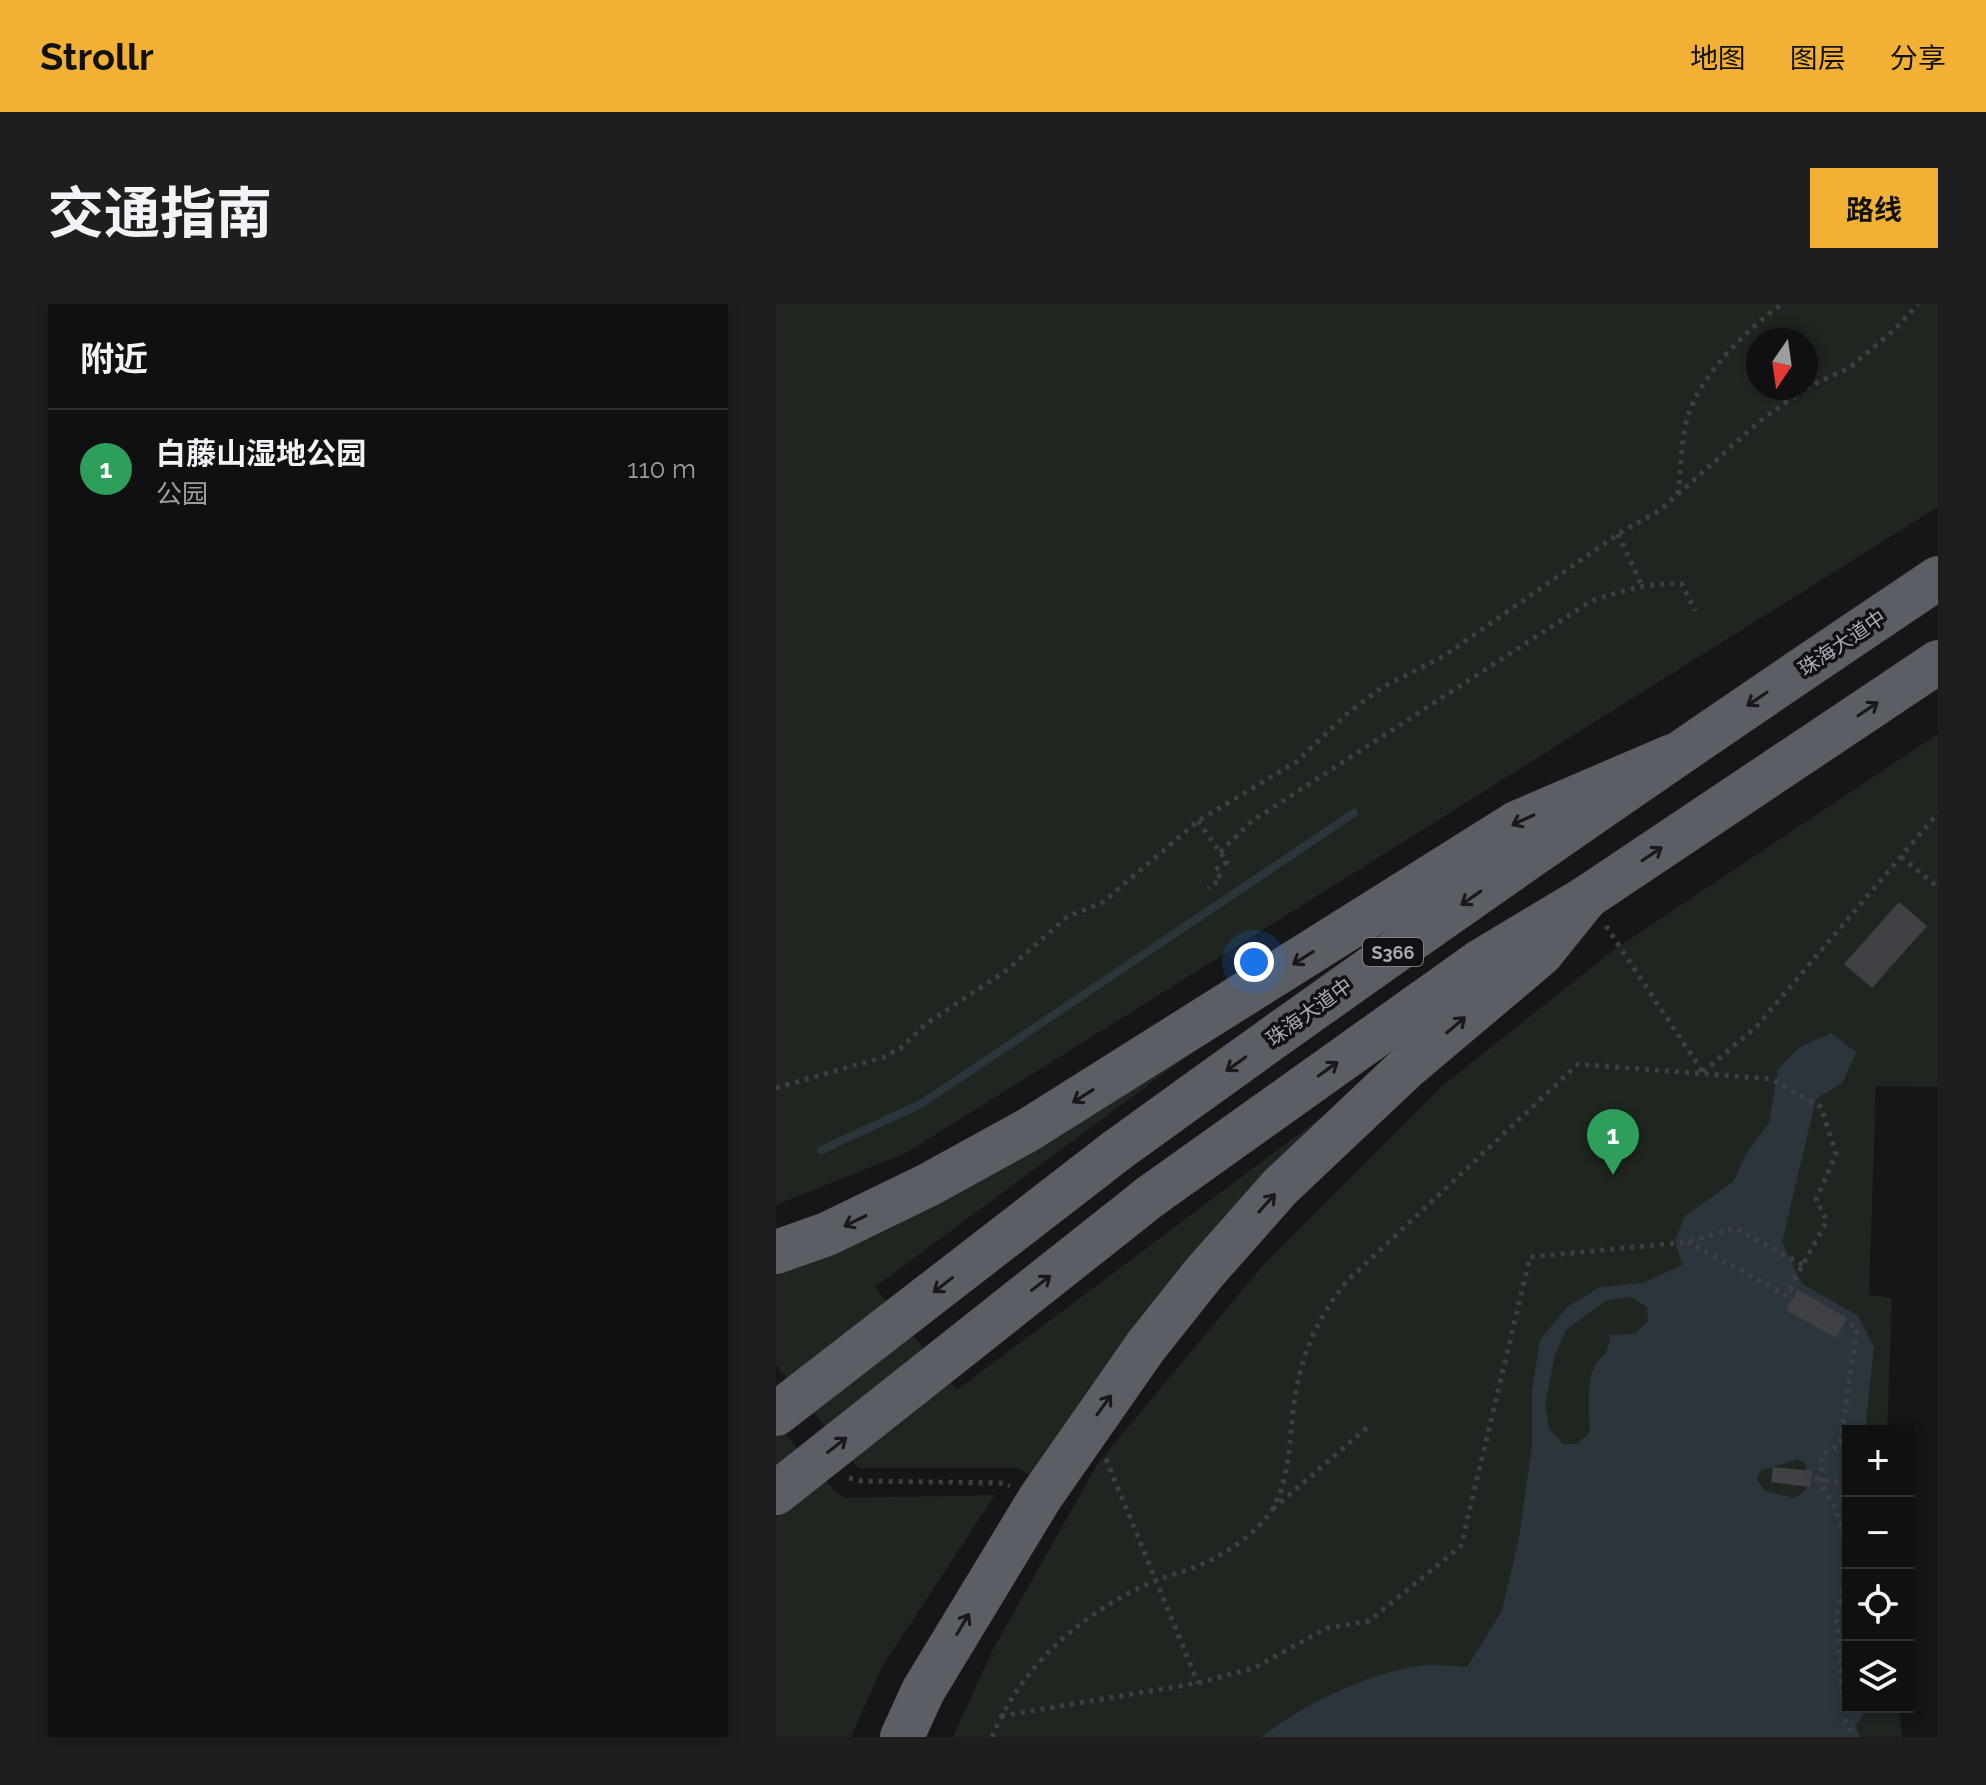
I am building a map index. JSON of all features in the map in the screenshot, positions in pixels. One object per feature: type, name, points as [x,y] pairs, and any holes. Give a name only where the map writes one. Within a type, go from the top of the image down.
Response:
[{"type":"highway","name":"珠海大道中","points":[[776,1414],[1116,1151],[1311,1010],[1672,756],[1938,578]]},
{"type":"highway","name":"S366","points":[[776,1493],[1151,1196],[1482,960],[1587,897],[1938,662]]},
{"type":"highway","points":[[776,1252],[827,1234],[928,1185],[1028,1130],[1516,823],[1672,756]]},
{"type":"highway","points":[[902,1737],[923,1691],[1040,1498],[1146,1346],[1204,1273],[1280,1187],[1406,1068],[1541,954],[1587,897]]},
{"type":"path","points":[[1678,495],[1686,426],[1704,383],[1727,355],[1782,304]]},
{"type":"path","points":[[1818,382],[1849,368],[1893,331],[1918,304]]},
{"type":"path","points":[[776,1088],[884,1057],[901,1048],[926,1024],[1007,970],[1067,917],[1103,902],[1198,821],[1296,762],[1348,713],[1381,688],[1444,656],[1618,534],[1659,511],[1760,421],[1789,400]]},
{"type":"path","points":[[1618,534],[1642,586]]},
{"type":"path","points":[[1220,852],[1252,821],[1591,601],[1642,586],[1682,584],[1695,611]]},
{"type":"path","points":[[1702,1072],[1757,1026],[1938,813]]},
{"type":"path","points":[[1198,821],[1227,862],[1215,870],[1221,879],[1208,888]]},
{"type":"path","points":[[1901,857],[1938,887]]},
{"type":"path","points":[[1587,897],[1702,1072]]},
{"type":"path","points":[[1272,1510],[1283,1480],[1296,1391],[1321,1315],[1346,1282],[1578,1064],[1771,1079],[1821,1107],[1836,1154],[1816,1200],[1827,1221],[1786,1295],[1688,1242]]},
{"type":"path","points":[[1000,1716],[1198,1683],[1254,1668],[1327,1628],[1369,1621],[1461,1546],[1530,1257],[1688,1242],[1735,1228],[1803,1265]]},
{"type":"path","points":[[1789,1290],[1857,1328],[1840,1445],[1821,1455],[1822,1487],[1834,1504],[1842,1530]]},
{"type":"path","points":[[992,1737],[1000,1716],[1027,1674],[1062,1637],[1109,1604],[1155,1580],[1201,1565],[1243,1540],[1272,1510],[1371,1424]]},
{"type":"path","points":[[1805,1477],[1842,1483]]},
{"type":"path","points":[[982,1483],[1003,1483]]},
{"type":"path","points":[[1119,1493],[1198,1683]]},
{"type":"path","points":[[1842,1594],[1836,1616],[1845,1720],[1855,1737]]},
{"type":"shaded area","points":[[776,304],[1938,304],[1938,507],[906,1153],[776,1205]]},
{"type":"shaded area","points":[[1938,734],[1938,1087],[1876,1086],[1869,1295],[1892,1298],[1887,1425],[1842,1425],[1842,1713],[1900,1713],[1902,1737],[953,1737],[993,1649],[1098,1463],[1265,1263],[1442,1086],[1615,949]]},
{"type":"shaded area","points":[[1228,1026],[875,1287],[957,1390],[1340,1103],[1138,1323],[1085,1394],[1032,1476],[1017,1468],[858,1468],[776,1365],[776,1273]]},
{"type":"shaded area","points":[[1831,1033],[1856,1052],[1843,1082],[1816,1099],[1782,1242],[1802,1284],[1857,1315],[1874,1346],[1866,1425],[1842,1425],[1842,1713],[1865,1713],[1855,1726],[1861,1737],[1262,1737],[1297,1713],[1365,1680],[1410,1667],[1467,1667],[1502,1611],[1519,1538],[1532,1446],[1532,1390],[1540,1340],[1567,1307],[1600,1287],[1643,1283],[1682,1265],[1675,1240],[1685,1216],[1733,1182],[1746,1154],[1769,1123],[1778,1069],[1800,1047]],"holes":[[[1631,1297],[1647,1307],[1648,1321],[1635,1334],[1610,1335],[1606,1353],[1597,1363],[1590,1381],[1590,1432],[1577,1444],[1563,1444],[1549,1429],[1545,1406],[1555,1355],[1566,1330],[1607,1300]],[[1798,1459],[1806,1464],[1806,1489],[1795,1498],[1765,1491],[1757,1480],[1760,1471]]]},
{"type":"shaded area","points":[[776,1423],[844,1498],[995,1495],[883,1665],[851,1737],[776,1737]]},
{"type":"building","points":[[1899,902],[1927,926],[1872,988],[1844,964]]},
{"type":"building","points":[[1798,1290],[1847,1318],[1836,1338],[1786,1310]]},
{"type":"building","points":[[1773,1467],[1812,1471],[1810,1487],[1771,1482]]},
{"type":"waterway","points":[[821,1150],[921,1104],[1354,813]]},
{"type":"place","name":"白藤山湿地公园","points":[[1613,1175]]}]
